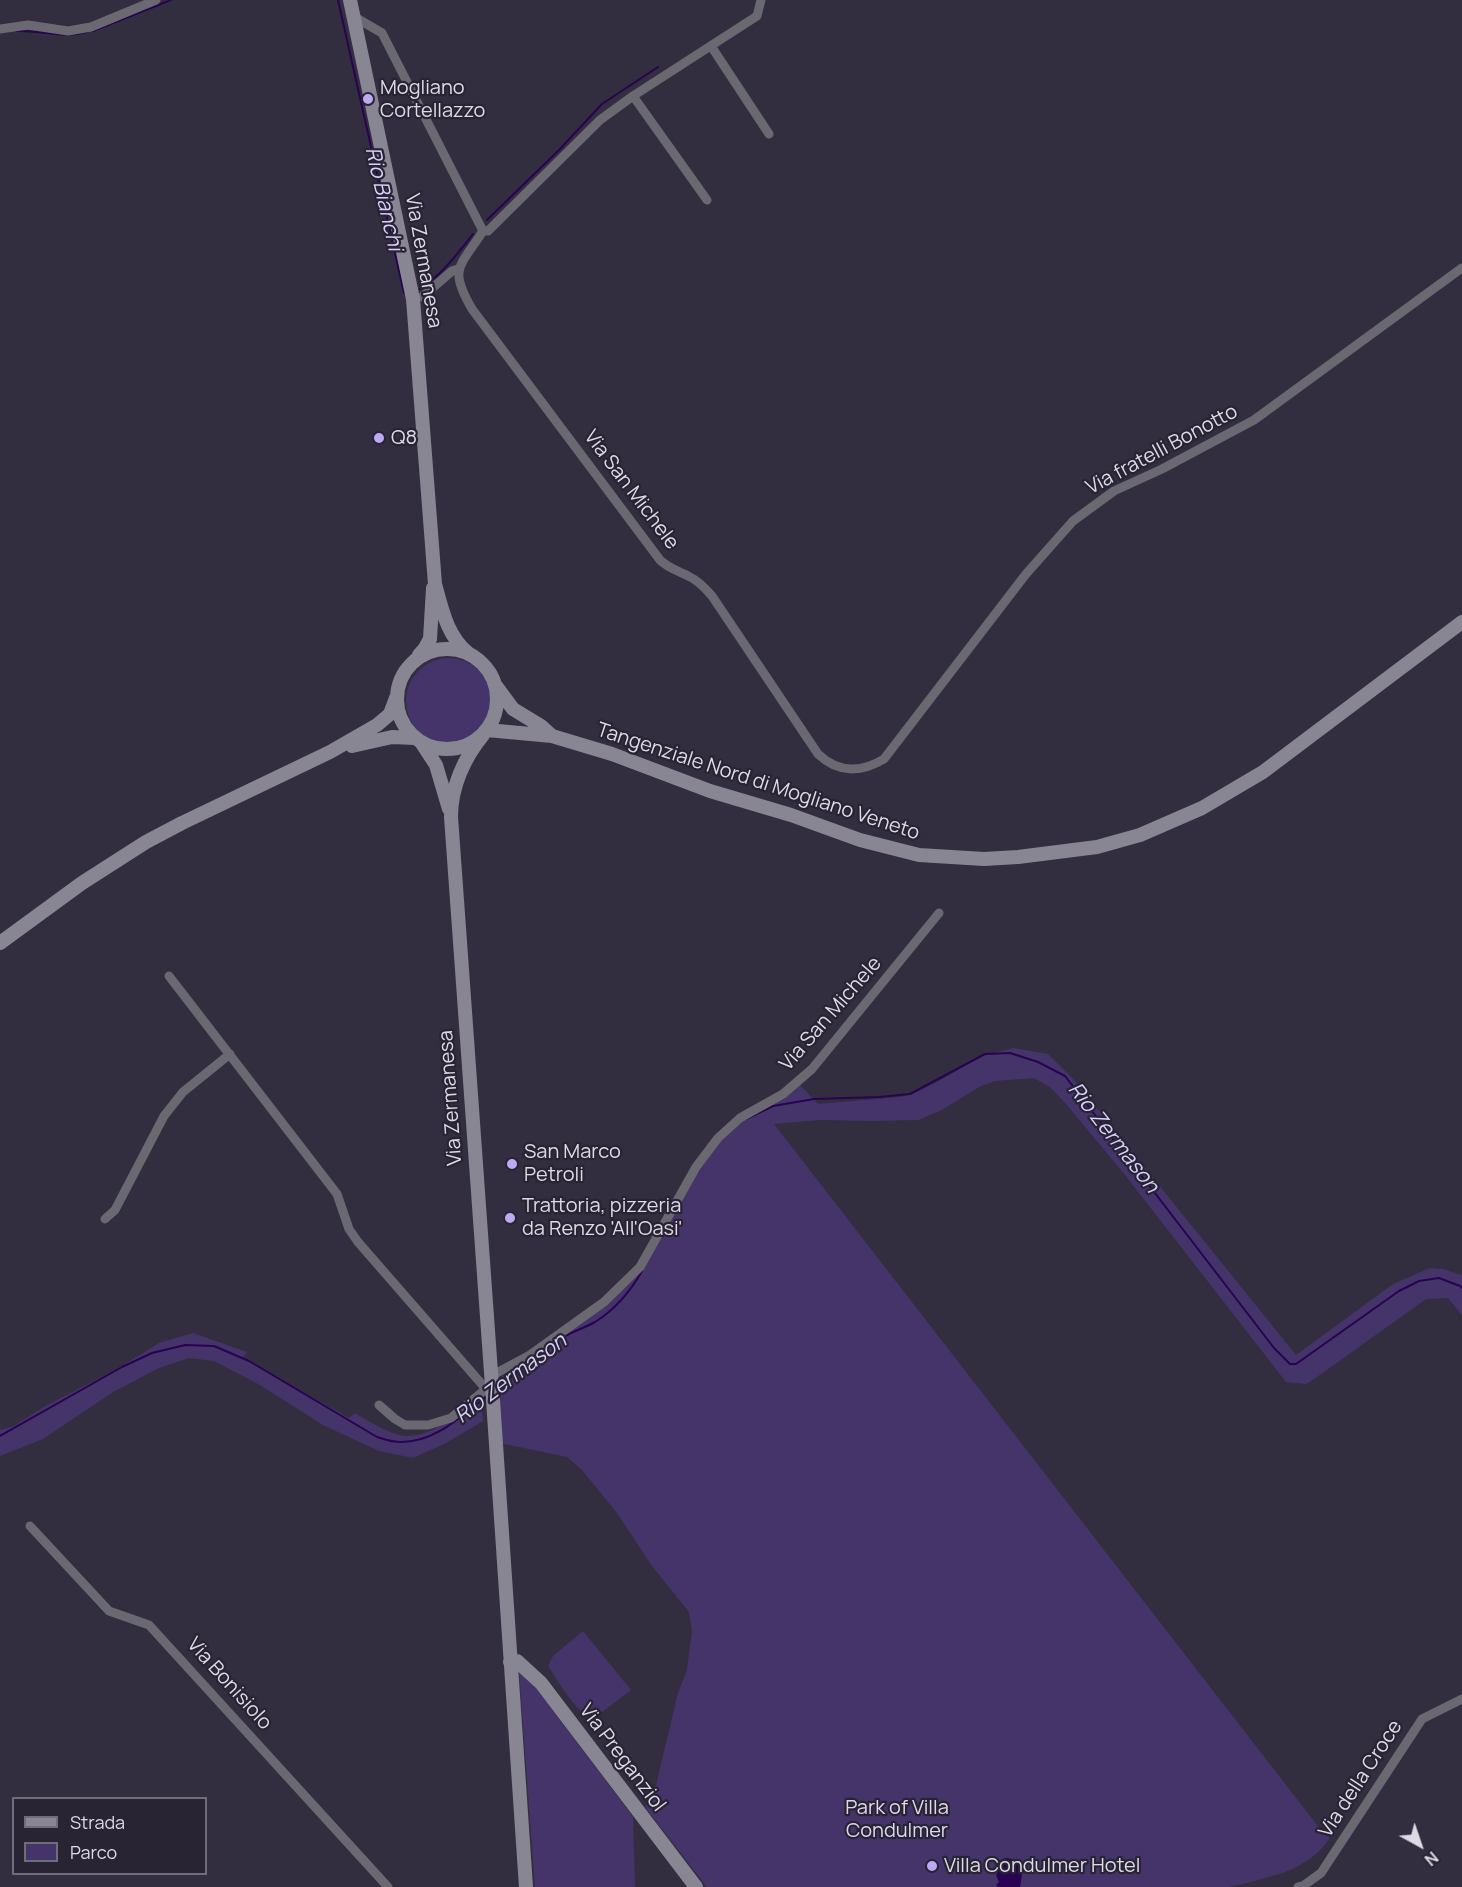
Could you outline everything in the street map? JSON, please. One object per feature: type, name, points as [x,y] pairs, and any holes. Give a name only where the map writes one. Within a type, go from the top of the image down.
[{"type":"main road","name":"Via Zermanesa","points":[[350,0],[413,299],[435,584],[446,621],[456,640],[468,653],[481,661],[490,672],[498,697],[493,720],[469,751],[461,769],[451,817]]},
{"type":"main road","name":"Via Zermanesa","points":[[433,568],[430,639],[405,671],[396,698],[398,713],[405,727],[418,740],[436,765],[451,817],[490,1389]]},
{"type":"main road","name":"Tangenziale Nord di Mogliano Veneto","points":[[485,732],[552,736],[612,754],[710,791],[791,815],[860,840],[919,855],[984,859],[1056,852],[1097,847],[1140,835],[1202,808],[1263,772],[1462,622]]},
{"type":"main road","points":[[414,660],[440,649],[454,649],[468,653]]},
{"type":"main road","name":"Tangenziale Nord di Mogliano Veneto","points":[[496,686],[513,709],[541,726],[552,736]]},
{"type":"main road","points":[[0,943],[82,883],[146,842],[213,807],[330,752],[381,722],[392,710],[396,698]]},
{"type":"main road","points":[[330,752],[392,737],[418,740],[436,748],[453,749],[469,744],[485,732]]},
{"type":"main road","points":[[490,1389],[526,1887]]},
{"type":"main road","name":"Via Preganziol","points":[[510,1662],[517,1661],[541,1683],[696,1887]]},
{"type":"street","points":[[0,29],[28,25],[68,31],[91,27],[156,0]]},
{"type":"street","points":[[422,297],[452,271],[458,269],[483,231],[488,231],[600,120],[757,16],[761,0]]},
{"type":"street","points":[[353,16],[382,33],[483,231]]},
{"type":"street","points":[[711,46],[769,134]]},
{"type":"street","points":[[633,96],[707,200]]},
{"type":"street","name":"Via fratelli Bonotto","points":[[841,768],[852,770],[864,768],[884,759],[1026,574],[1073,521],[1114,491],[1162,469],[1254,420],[1462,268]]},
{"type":"street","name":"Via San Michele","points":[[458,269],[460,289],[472,309],[660,560],[674,570],[692,577],[712,596],[818,754],[826,761],[841,768]]},
{"type":"street","name":"Via San Michele","points":[[490,1389],[530,1354],[604,1302],[628,1280],[640,1267],[696,1167],[717,1138],[740,1118],[783,1094],[812,1069],[939,913]]},
{"type":"street","points":[[169,976],[337,1194],[350,1229],[358,1242],[490,1389],[451,1418],[428,1425],[405,1425],[379,1405]]},
{"type":"street","points":[[105,1219],[116,1210],[164,1116],[183,1092],[230,1054]]},
{"type":"street","name":"Via Bonisiolo","points":[[30,1526],[109,1611],[148,1625],[388,1887]]},
{"type":"street","name":"Via della Croce","points":[[1298,1887],[1321,1873],[1422,1719],[1462,1699]]},
{"type":"green space","points":[[449,658],[473,665],[485,677],[492,701],[485,725],[473,737],[449,744],[425,737],[413,725],[406,701],[413,677],[425,665]]},
{"type":"green space","name":"Park of Villa Condulmer","points":[[1014,1048],[1048,1054],[1075,1081],[1296,1355],[1393,1284],[1430,1268],[1443,1269],[1462,1275],[1462,1315],[1448,1298],[1426,1299],[1306,1384],[1286,1382],[1125,1175],[1067,1105],[1050,1087],[1034,1078],[995,1081],[979,1087],[942,1110],[918,1120],[819,1120],[774,1124],[1324,1834],[1330,1838],[1310,1859],[1298,1866],[1285,1872],[1230,1887],[707,1887],[645,1807],[655,1789],[678,1693],[687,1670],[692,1631],[689,1612],[652,1566],[617,1513],[582,1470],[567,1457],[500,1443],[495,1381],[605,1304],[634,1279],[642,1270],[682,1196],[704,1161],[738,1124],[755,1112],[800,1085],[818,1104],[901,1097],[913,1094],[939,1081],[981,1056]]},
{"type":"green space","points":[[193,1333],[247,1352],[242,1358],[349,1418],[355,1413],[394,1433],[406,1436],[425,1433],[481,1400],[483,1421],[446,1443],[413,1458],[379,1451],[323,1425],[260,1385],[214,1361],[189,1358],[159,1368],[113,1392],[43,1439],[0,1456],[0,1430],[14,1426],[47,1405],[112,1372],[159,1343]]},
{"type":"green space","points":[[583,1631],[631,1690],[594,1718],[581,1711],[548,1666],[553,1656]]},
{"type":"green space","points":[[519,1671],[529,1679],[633,1817],[635,1887],[535,1887]]},
{"type":"shaded area","points":[[1007,1858],[1020,1865],[1022,1872],[1020,1887],[998,1887],[996,1885],[999,1882],[996,1875],[1000,1869],[999,1863],[1002,1859]]},
{"type":"waterway","name":"Rio Bianchi","points":[[93,31],[171,0]]},
{"type":"waterway","name":"Rio Bianchi","points":[[338,0],[404,293]]},
{"type":"waterway","name":"Rio Bianchi","points":[[16,31],[69,35],[87,32]]},
{"type":"waterway","name":"Rio Bianchi","points":[[487,220],[559,150],[602,104],[658,67]]},
{"type":"waterway","name":"Rio Bianchi","points":[[420,289],[442,271],[473,234]]},
{"type":"waterway","name":"Rio Zermason","points":[[746,1119],[773,1106],[814,1099],[910,1094],[985,1054],[1010,1053],[1038,1062],[1065,1076],[1274,1348],[1290,1364],[1296,1364],[1399,1291],[1419,1281],[1439,1278],[1462,1288]]},
{"type":"waterway","name":"Rio Zermason","points":[[561,1338],[595,1322],[610,1312],[642,1271]]},
{"type":"waterway","name":"Rio Zermason","points":[[0,1436],[122,1367],[152,1353],[185,1345],[214,1346],[249,1361],[377,1437],[394,1442],[412,1441],[435,1433],[486,1397]]},
{"type":"waterway","name":"Rio Zermason","points":[[498,1388],[537,1355]]},
{"type":"place","name":"Mogliano Cortellazzo","points":[[368,99]]},
{"type":"place","name":"Q8","points":[[379,438]]},
{"type":"place","name":"San Marco Petroli","points":[[512,1164]]},
{"type":"place","name":"Trattoria, pizzeria da Renzo 'All'Oasi'","points":[[510,1218]]},
{"type":"place","name":"Villa Condulmer Hotel","points":[[932,1866]]}]
